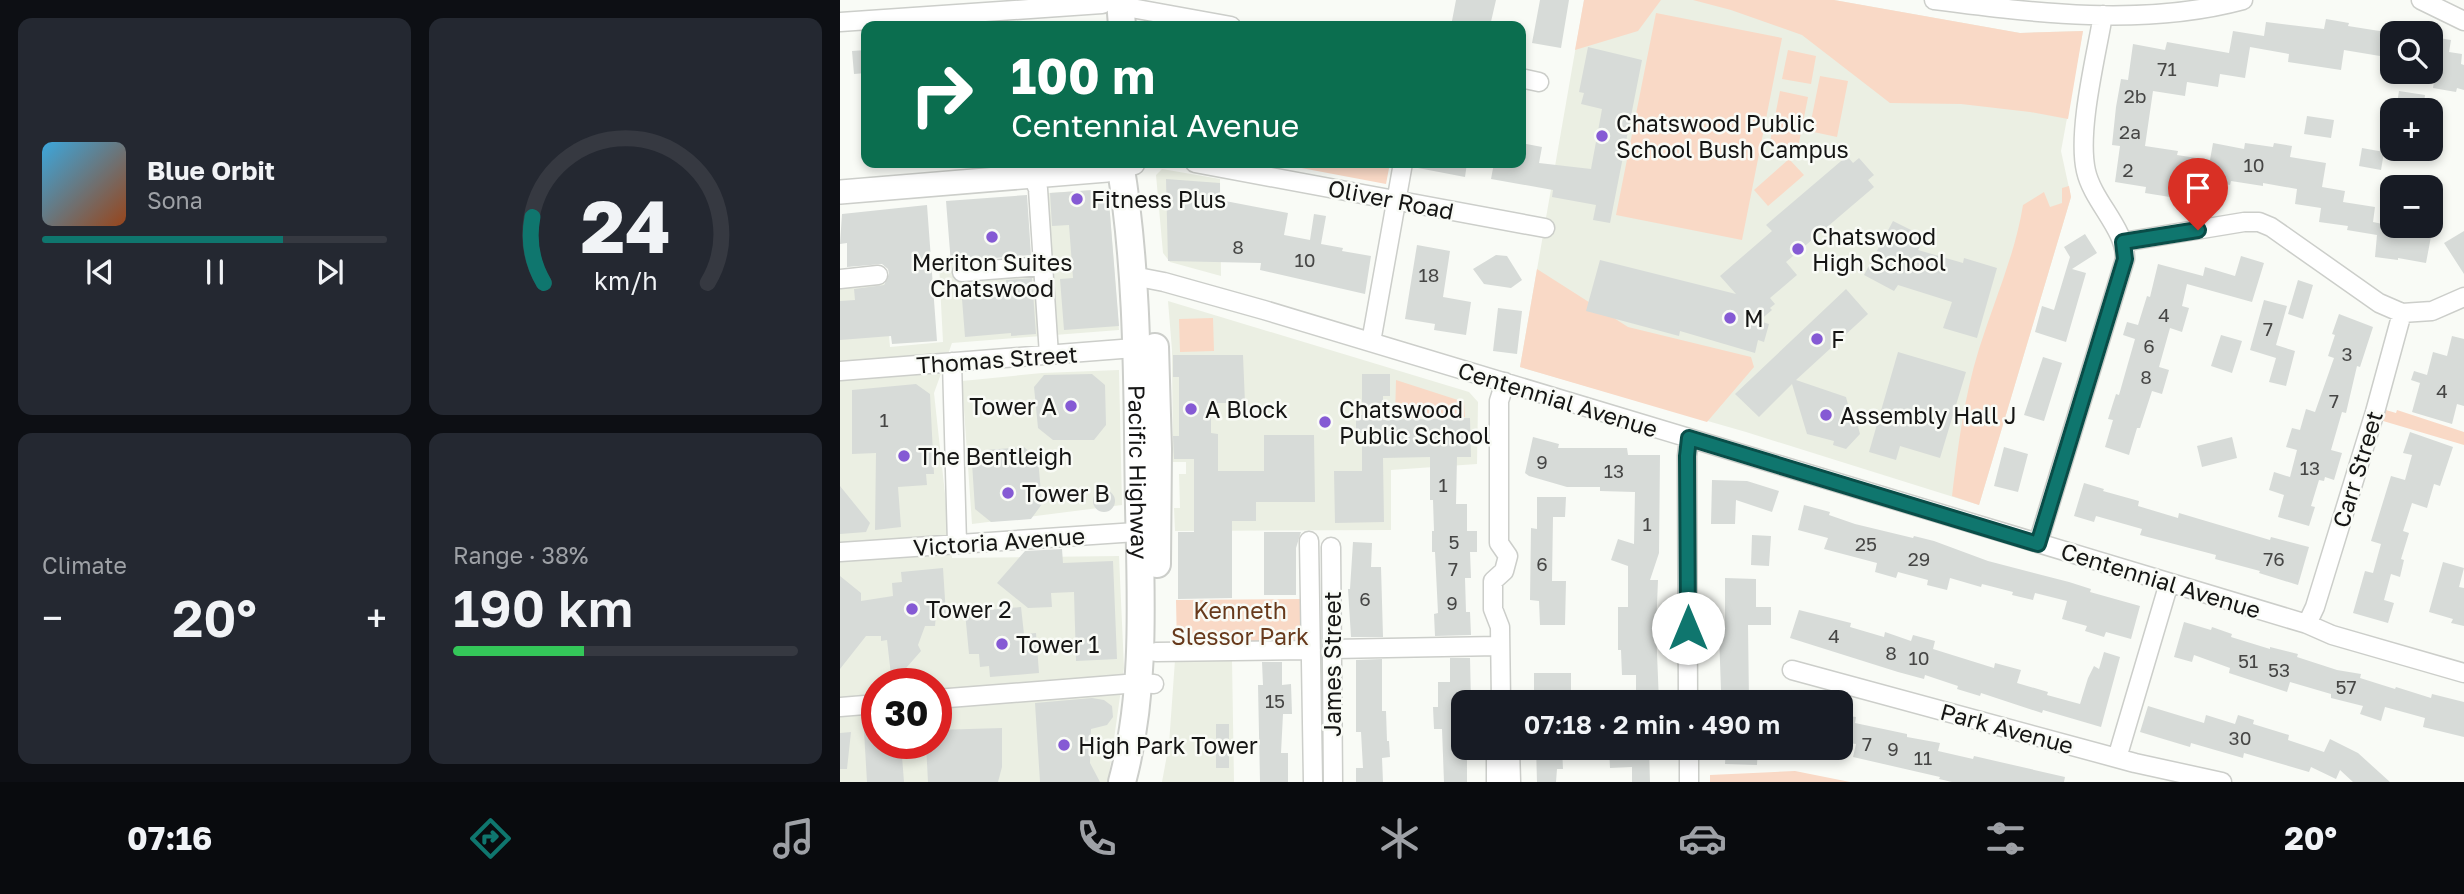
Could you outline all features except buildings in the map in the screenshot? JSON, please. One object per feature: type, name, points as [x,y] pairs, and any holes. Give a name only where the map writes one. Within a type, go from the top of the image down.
[{"type":"highway","name":"Pacific Highway","points":[[1128,168],[1146,347],[1149,531],[1146,684],[1140,782]]},
{"type":"highway","name":"Pacific Highway","points":[[1122,782],[1156,652],[1149,531]]},
{"type":"main road","points":[[840,192],[1030,170],[1114,168]]},
{"type":"street","points":[[1934,0],[2012,10],[2103,15],[2191,11],[2243,0]]},
{"type":"street","points":[[2421,0],[2464,21]]},
{"type":"street","points":[[882,21],[1009,18],[1112,10],[1194,21]]},
{"type":"street","points":[[2038,544],[2125,259],[2123,242],[2090,185],[2082,149],[2103,15]]},
{"type":"street","points":[[840,22],[861,22]]},
{"type":"street","points":[[1526,79],[1539,82]]},
{"type":"street","name":"Oliver Road","points":[[1221,168],[1545,228]]},
{"type":"street","points":[[1371,342],[1402,168]]},
{"type":"street","points":[[1030,170],[1038,188],[1049,355]]},
{"type":"street","points":[[2123,242],[2244,222],[2259,222],[2271,227],[2379,303],[2402,313],[2432,311],[2464,297]]},
{"type":"street","points":[[962,272],[1042,266]]},
{"type":"street","points":[[840,279],[878,275]]},
{"type":"street","name":"Centennial Avenue","points":[[1141,277],[1505,382],[2464,673]]},
{"type":"street","name":"Carr Street","points":[[2307,624],[2315,607],[2375,412],[2402,313]]},
{"type":"street","name":"Thomas Street","points":[[840,371],[1146,347]]},
{"type":"street","points":[[952,362],[957,543]]},
{"type":"street","points":[[1501,690],[1500,628],[1493,609],[1493,581],[1504,571],[1508,556],[1499,542],[1499,401],[1505,382]]},
{"type":"street","points":[[1688,690],[1689,438]]},
{"type":"street","name":"Victoria Avenue","points":[[840,552],[1149,531]]},
{"type":"street","name":"James Street","points":[[1309,541],[1313,782]]},
{"type":"street","name":"James Street","points":[[1331,547],[1333,782]]},
{"type":"street","points":[[2117,758],[2169,583]]},
{"type":"street","points":[[1332,649],[1499,646]]},
{"type":"street","points":[[1156,652],[1311,650]]},
{"type":"street","name":"Park Avenue","points":[[1792,670],[2117,758],[2222,782]]},
{"type":"street","points":[[952,698],[1146,684]]},
{"type":"street","points":[[840,706],[861,705]]},
{"type":"street","points":[[1496,760],[1496,782]]},
{"type":"street","points":[[1510,760],[1511,782]]},
{"type":"street","points":[[1689,760],[1689,782]]},
{"type":"shaded area","name":"Chatswood High School","points":[[1584,0],[1834,0],[2020,33],[2083,31],[2061,151],[2071,197],[1979,505],[1746,432],[1520,367]]},
{"type":"shaded area","points":[[1162,169],[1220,179],[1221,276],[1170,262],[1163,253],[1156,175]]},
{"type":"shaded area","points":[[1108,189],[1119,330],[952,343],[934,393],[952,558],[1119,556],[1124,668],[1108,782],[840,782],[840,284],[884,279],[890,347],[943,342],[939,265],[1038,258],[1033,194]]},
{"type":"shaded area","name":"Chatswood Public School","points":[[1168,301],[1469,392],[1478,402],[1477,464],[1391,470],[1391,530],[1175,531],[1174,508],[1180,508],[1179,474],[1186,474],[1186,462],[1173,462],[1172,350]]},
{"type":"shaded area","points":[[1119,370],[1122,505],[972,524],[962,381],[1042,373]]},
{"type":"shaded area","points":[[1175,660],[1232,660],[1234,782],[1162,782],[1169,744]]},
{"type":"green space","points":[[1584,0],[1661,0],[1638,31],[1575,50]]},
{"type":"green space","points":[[1693,0],[1834,0],[2020,33],[2083,31],[2068,119],[1961,104],[1890,103],[1802,35]]},
{"type":"green space","points":[[1656,13],[1782,38],[1742,240],[1616,215]]},
{"type":"green space","points":[[1788,50],[1816,56],[1811,84],[1782,79]]},
{"type":"green space","points":[[1820,76],[1848,81],[1837,137],[1809,131]]},
{"type":"green space","points":[[1780,91],[1808,97],[1797,153],[1769,147]]},
{"type":"green space","points":[[1789,159],[1804,175],[1768,206],[1754,190]]},
{"type":"green space","points":[[1301,168],[1389,168],[1386,184]]},
{"type":"green space","points":[[2069,186],[2071,197],[1979,505],[1952,496],[1962,422],[1974,367],[2010,260],[2023,205],[2044,192],[2050,207],[2062,203],[2062,188]]},
{"type":"green space","points":[[1537,269],[1628,327],[1751,357],[1754,367],[1707,422],[1520,367]]},
{"type":"green space","points":[[1213,318],[1214,351],[1180,352],[1179,319]]},
{"type":"green space","points":[[1396,380],[1464,402],[1465,417],[1395,418]]},
{"type":"green space","points":[[2376,407],[2396,413],[2397,410],[2464,432],[2464,445],[2373,418]]},
{"type":"green space","name":"Kenneth Slessor Park","points":[[1304,599],[1304,647],[1177,648],[1176,600]]},
{"type":"green space","points":[[1795,771],[1850,782],[1710,782],[1710,775]]},
{"type":"place","name":"Chatswood Public School Bush Campus","points":[[1602,136]]},
{"type":"place","name":"Fitness Plus","points":[[1077,199]]},
{"type":"place","name":"Meriton Suites Chatswood","points":[[992,237]]},
{"type":"place","name":"Chatswood High School","points":[[1798,249]]},
{"type":"place","name":"M","points":[[1730,318]]},
{"type":"place","name":"F","points":[[1817,339]]},
{"type":"place","name":"Tower A","points":[[1071,406]]},
{"type":"place","name":"A Block","points":[[1191,409]]},
{"type":"place","name":"Assembly Hall J","points":[[1826,415]]},
{"type":"place","name":"Chatswood Public School","points":[[1325,422]]},
{"type":"place","name":"The Bentleigh","points":[[904,456]]},
{"type":"place","name":"Tower B","points":[[1008,493]]},
{"type":"place","name":"Tower 2","points":[[912,609]]},
{"type":"place","name":"Tower 1","points":[[1002,644]]},
{"type":"place","name":"High Park Tower","points":[[1064,745]]},
{"type":"route","points":[[1688,628],[1689,438],[2038,544],[2125,259],[2123,242],[2198,230]]}]
